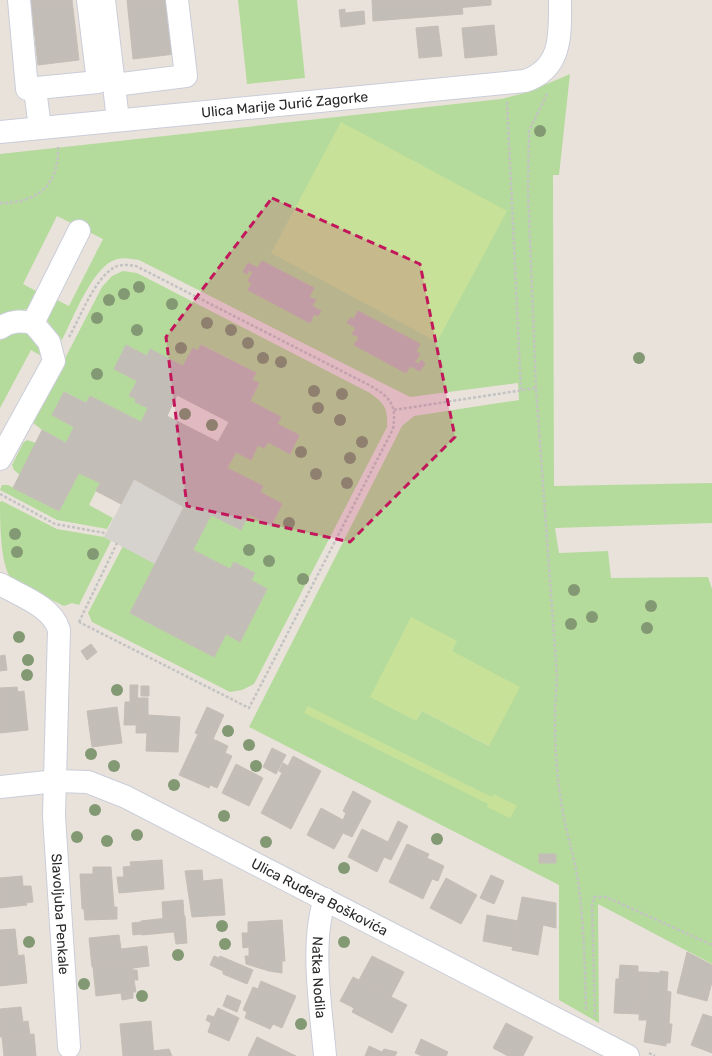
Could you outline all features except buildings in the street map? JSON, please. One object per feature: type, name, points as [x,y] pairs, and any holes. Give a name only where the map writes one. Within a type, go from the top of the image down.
[{"type":"street","points":[[19,0],[27,89],[98,82],[88,0]]},
{"type":"street","points":[[104,0],[118,120]]},
{"type":"street","points":[[114,86],[186,76],[177,0]]},
{"type":"street","name":"Ulica Marije Jurić Zagorke","points":[[0,132],[511,84],[534,78],[542,73],[557,53],[560,37],[560,0]]},
{"type":"street","points":[[35,89],[40,128]]},
{"type":"street","points":[[33,323],[79,232]]},
{"type":"street","points":[[0,328],[6,323],[17,321],[33,323],[49,342],[54,362],[0,459]]},
{"type":"street","name":"Slavoljuba Penkale","points":[[0,584],[47,611],[56,622],[59,630],[54,816],[69,1047]]},
{"type":"street","name":"Ulica Ruđera Boškovića","points":[[0,787],[56,781],[88,782],[126,797],[325,899],[587,1028],[616,1053]]},
{"type":"street","name":"Natka Nodila","points":[[325,899],[320,914],[317,952],[325,1056]]},
{"type":"path","points":[[549,89],[528,131],[528,191],[536,388],[557,677],[554,712],[555,748],[563,813],[578,880],[584,949],[587,1028]]},
{"type":"path","points":[[507,95],[521,390]]},
{"type":"path","points":[[0,203],[31,197],[51,182],[56,173],[58,160],[57,142]]},
{"type":"path","points":[[54,362],[61,353],[99,281],[107,272],[121,265],[136,266],[370,385],[389,398],[394,410],[393,429],[249,708],[79,622],[117,543]]},
{"type":"path","points":[[394,410],[536,388]]},
{"type":"path","points":[[0,494],[56,524],[105,533]]},
{"type":"path","points":[[587,1028],[592,905],[594,897],[606,897],[712,945]]},
{"type":"highlighted area","points":[[272,198],[420,264],[455,437],[350,542],[187,506],[166,337]]},
{"type":"green space","points":[[238,0],[297,0],[305,78],[247,84]]},
{"type":"green space","points":[[570,74],[559,175],[553,175],[554,486],[712,483],[712,523],[555,528],[559,553],[608,551],[611,578],[708,577],[712,589],[712,964],[598,904],[599,1023],[559,1000],[559,885],[249,727],[402,426],[414,416],[519,400],[518,383],[410,397],[139,260],[128,258],[117,259],[108,263],[100,271],[85,294],[62,340],[45,318],[55,299],[69,306],[103,239],[57,216],[23,284],[36,291],[27,309],[0,315],[0,154],[501,99],[528,92]],"holes":[[[457,640],[452,651],[489,746],[422,711],[416,721]]]},
{"type":"green space","points":[[341,122],[507,211],[437,342],[271,253]]},
{"type":"green space","points":[[123,271],[137,273],[370,393],[379,400],[386,411],[387,427],[254,684],[242,690],[230,692],[92,622],[88,613],[123,546],[155,564],[130,613],[214,657],[226,634],[240,641],[267,589],[251,580],[254,572],[234,562],[230,569],[193,550],[211,515],[240,530],[249,514],[271,526],[282,504],[260,492],[263,486],[227,468],[236,452],[251,460],[258,445],[264,448],[268,442],[290,454],[299,435],[277,424],[250,401],[259,384],[252,380],[256,373],[202,345],[198,351],[193,348],[183,366],[150,350],[147,356],[126,345],[114,369],[137,381],[129,396],[136,399],[135,402],[148,408],[141,422],[90,396],[86,403],[65,392],[52,415],[74,427],[66,443],[42,430],[32,422],[102,287],[112,276]]},
{"type":"green space","points":[[25,332],[34,339],[43,357],[31,350],[0,408],[0,341],[8,333]]},
{"type":"green space","points":[[27,440],[36,443],[20,475],[14,470],[12,465],[23,443]]},
{"type":"green space","points":[[79,473],[100,483],[89,505],[113,518],[107,529],[57,520],[0,490],[2,485],[8,485],[59,511]]},
{"type":"green space","points":[[2,501],[57,529],[104,537],[111,541],[79,605],[72,603],[64,606],[30,590],[12,579],[5,565],[3,554],[0,520],[0,502]]},
{"type":"green space","points":[[411,617],[457,641],[452,651],[520,687],[489,746],[422,711],[416,721],[370,697]]},
{"type":"green space","points":[[308,706],[492,797],[494,794],[517,806],[510,818],[487,807],[488,804],[304,713]]},
{"type":"shaded area","points":[[134,479],[184,507],[155,564],[104,537]]}]
